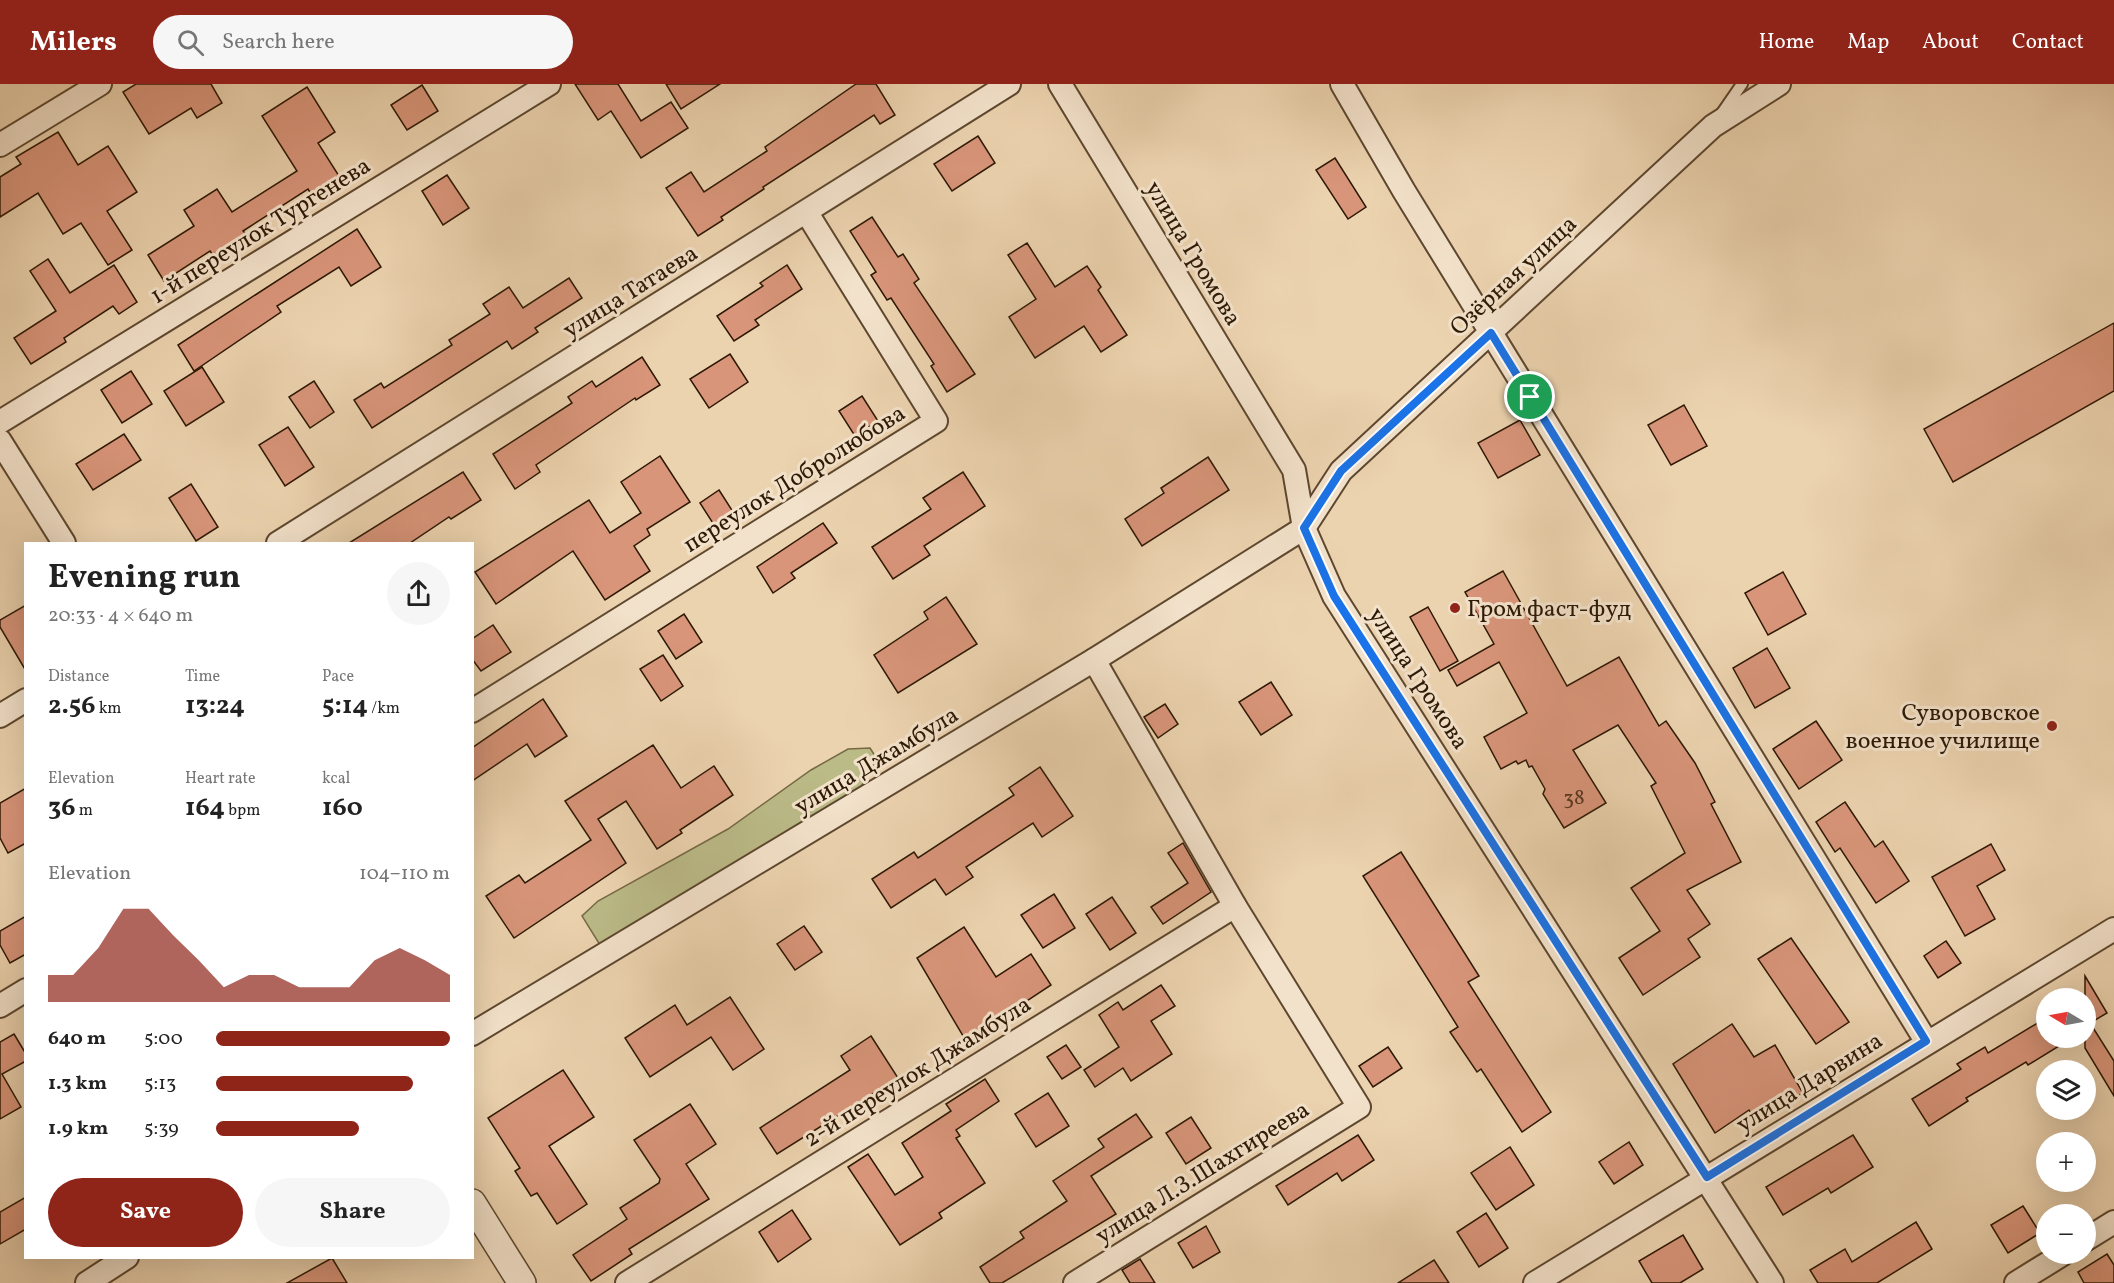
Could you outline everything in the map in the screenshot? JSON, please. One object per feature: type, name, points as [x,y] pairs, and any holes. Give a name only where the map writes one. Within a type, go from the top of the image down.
[{"type":"street","points":[[0,145],[100,84]]},
{"type":"street","name":"1-й переулок Тургенева","points":[[0,422],[549,84]]},
{"type":"street","name":"улица Татаева","points":[[280,542],[807,213],[1009,84]]},
{"type":"street","name":"улица Громова","points":[[1060,84],[1294,470],[1304,528],[1334,596],[1707,1177],[1772,1283]]},
{"type":"street","points":[[1342,84],[1491,333],[1926,1041]]},
{"type":"street","name":"Озёрная улица","points":[[1304,528],[1341,471],[1713,126],[1779,84]]},
{"type":"street","name":"переулок Добролюбова","points":[[474,710],[936,421],[807,213]]},
{"type":"street","points":[[0,441],[63,542]]},
{"type":"street","name":"улица Джамбула","points":[[474,1033],[1094,660],[1304,528]]},
{"type":"street","points":[[1094,660],[1235,906]]},
{"type":"street","points":[[0,716],[24,701]]},
{"type":"street","name":"улица Л.З.Шахгиреева","points":[[1075,1283],[1359,1107],[1235,906]]},
{"type":"street","name":"2-й переулок Джамбула","points":[[627,1283],[1235,906]]},
{"type":"street","name":"улица Дарвина","points":[[1534,1283],[1926,1041],[2114,929]]},
{"type":"street","points":[[0,1006],[24,991]]},
{"type":"street","points":[[474,1206],[522,1283]]},
{"type":"street","points":[[2096,1233],[2114,1222]]},
{"type":"street","points":[[87,1283],[124,1259]]},
{"type":"street","points":[[2016,1283],[2047,1264]]},
{"type":"lane","points":[[1713,126],[1742,84]]},
{"type":"green space","points":[[870,748],[877,759],[864,779],[861,789],[600,945],[582,916],[598,901],[728,829],[811,770],[848,749]]},
{"type":"building","points":[[136,84],[211,84],[222,103],[197,118],[191,108],[149,134],[123,92]]},
{"type":"building","points":[[575,84],[618,84],[641,121],[671,102],[688,128],[641,158],[611,111],[598,120]]},
{"type":"building","points":[[666,84],[720,84],[681,109]]},
{"type":"building","points":[[856,84],[876,84],[895,115],[880,124],[874,115],[763,187],[764,189],[721,217],[723,220],[698,236],[666,188],[691,172],[704,192],[767,151],[765,147]]},
{"type":"building","points":[[422,85],[438,111],[407,130],[391,105]]},
{"type":"building","points":[[307,87],[335,132],[318,143],[339,176],[311,194],[308,189],[243,231],[247,235],[214,257],[210,251],[164,281],[148,255],[194,226],[184,210],[217,189],[232,212],[297,171],[262,116]]},
{"type":"building","points":[[58,132],[78,165],[108,146],[137,192],[107,211],[132,250],[108,265],[81,223],[63,234],[38,193],[0,217],[0,177],[21,164],[16,157]]},
{"type":"building","points":[[978,136],[995,163],[952,191],[934,164]]},
{"type":"building","points":[[1335,158],[1366,207],[1348,219],[1316,170]]},
{"type":"building","points":[[447,175],[469,208],[443,225],[422,191]]},
{"type":"building","points":[[872,217],[898,257],[903,254],[919,279],[914,283],[975,374],[947,392],[931,366],[934,364],[891,298],[887,300],[871,275],[876,272],[850,231]]},
{"type":"building","points":[[357,229],[381,267],[351,286],[339,267],[277,306],[281,312],[194,371],[178,345]]},
{"type":"building","points":[[1027,243],[1055,287],[1087,266],[1101,287],[1098,290],[1127,335],[1101,352],[1084,326],[1035,358],[1009,317],[1036,299],[1008,255]]},
{"type":"building","points":[[48,259],[70,293],[114,265],[137,302],[119,314],[113,306],[64,338],[66,342],[31,364],[14,338],[56,311],[30,271]]},
{"type":"building","points":[[787,265],[802,289],[755,320],[759,325],[734,341],[717,316],[763,286],[760,283]]},
{"type":"building","points":[[569,278],[582,298],[535,328],[538,332],[512,349],[507,341],[372,428],[354,400],[381,383],[384,388],[452,345],[449,340],[490,314],[483,304],[509,287],[523,308]]},
{"type":"building","points":[[2114,323],[2114,391],[1953,482],[1924,429]]},
{"type":"building","points":[[730,354],[748,382],[709,408],[690,379]]},
{"type":"building","points":[[642,357],[660,385],[636,400],[635,398],[536,465],[540,472],[515,489],[493,454],[572,403],[568,397],[592,381],[596,387]]},
{"type":"building","points":[[202,367],[224,402],[186,426],[164,391]]},
{"type":"building","points":[[131,371],[152,404],[122,423],[101,390]]},
{"type":"building","points":[[314,381],[334,412],[310,428],[289,397]]},
{"type":"building","points":[[862,396],[878,421],[855,436],[839,411]]},
{"type":"building","points":[[1684,405],[1707,446],[1671,465],[1648,425]]},
{"type":"building","points":[[1520,420],[1540,455],[1498,478],[1478,443]]},
{"type":"building","points":[[288,427],[314,467],[285,486],[259,445]]},
{"type":"building","points":[[124,434],[141,460],[93,490],[76,464]]},
{"type":"building","points":[[660,456],[690,502],[647,529],[650,535],[634,546],[650,571],[605,600],[573,551],[496,604],[475,572],[589,500],[610,533],[641,513],[621,482]]},
{"type":"building","points":[[1208,457],[1229,490],[1142,546],[1125,519],[1164,493],[1161,488]]},
{"type":"building","points":[[463,472],[481,500],[451,519],[449,517],[412,542],[351,542]]},
{"type":"building","points":[[963,472],[985,506],[924,546],[930,555],[893,579],[872,547],[931,509],[923,498]]},
{"type":"building","points":[[191,484],[218,527],[196,541],[169,498]]},
{"type":"building","points":[[719,490],[735,515],[716,528],[700,503]]},
{"type":"building","points":[[823,523],[837,543],[791,573],[795,578],[773,593],[757,567]]},
{"type":"building","points":[[1503,571],[1567,686],[1619,657],[1659,726],[1666,721],[1695,763],[1715,802],[1711,804],[1741,862],[1687,890],[1710,924],[1688,939],[1700,957],[1643,995],[1619,958],[1660,931],[1631,888],[1685,853],[1651,786],[1656,783],[1618,725],[1573,750],[1606,803],[1564,828],[1543,794],[1545,789],[1526,760],[1518,764],[1516,761],[1501,769],[1484,737],[1527,713],[1499,662],[1457,686],[1448,670],[1494,644],[1465,592]]},
{"type":"building","points":[[1783,572],[1806,614],[1768,635],[1745,593]]},
{"type":"building","points":[[946,597],[977,644],[898,693],[874,655],[928,619],[924,612]]},
{"type":"building","points":[[24,606],[24,668],[0,627],[0,620]]},
{"type":"building","points":[[1428,607],[1458,661],[1440,671],[1410,617]]},
{"type":"building","points":[[684,614],[702,642],[676,659],[658,631]]},
{"type":"building","points":[[493,625],[511,652],[481,671],[474,662],[474,638]]},
{"type":"building","points":[[1767,648],[1790,688],[1755,708],[1733,668]]},
{"type":"building","points":[[663,655],[683,686],[661,701],[640,669]]},
{"type":"building","points":[[1271,682],[1292,715],[1261,735],[1239,702]]},
{"type":"building","points":[[543,699],[567,736],[535,757],[527,744],[474,780],[474,747]]},
{"type":"building","points":[[1165,704],[1178,724],[1158,738],[1144,717]]},
{"type":"building","points":[[1816,721],[1842,760],[1799,789],[1773,749]]},
{"type":"building","points":[[653,745],[681,788],[714,766],[733,795],[680,830],[682,833],[657,849],[626,801],[598,819],[626,863],[514,938],[486,896],[519,875],[525,883],[591,840],[565,801]]},
{"type":"building","points":[[1040,767],[1073,816],[1042,837],[1033,823],[966,867],[973,877],[946,895],[935,879],[891,908],[872,879],[914,852],[918,858],[1014,795],[1009,788]]},
{"type":"building","points":[[24,789],[24,844],[8,853],[0,838],[0,803]]},
{"type":"building","points":[[1845,802],[1875,847],[1883,841],[1909,881],[1876,903],[1840,848],[1835,852],[1816,822]]},
{"type":"building","points":[[1183,843],[1211,892],[1163,924],[1151,907],[1188,883],[1168,853]]},
{"type":"building","points":[[1991,844],[2005,870],[1977,886],[1995,919],[1965,936],[1932,877]]},
{"type":"building","points":[[1401,852],[1479,976],[1468,982],[1551,1112],[1522,1132],[1481,1069],[1477,1072],[1450,1032],[1458,1027],[1363,876]]},
{"type":"building","points":[[1054,894],[1075,928],[1043,948],[1021,915]]},
{"type":"building","points":[[1112,897],[1136,933],[1110,950],[1086,914]]},
{"type":"building","points":[[24,917],[24,955],[10,963],[0,945],[0,931]]},
{"type":"building","points":[[804,926],[822,952],[795,970],[777,944]]},
{"type":"building","points":[[964,927],[996,977],[1031,954],[1051,985],[966,1041],[917,958]]},
{"type":"building","points":[[1791,938],[1849,1022],[1816,1044],[1758,959]]},
{"type":"building","points":[[1946,941],[1961,963],[1938,978],[1924,956]]},
{"type":"building","points":[[2085,976],[2092,988],[2085,988]]},
{"type":"building","points":[[1161,985],[1175,1006],[1151,1021],[1172,1054],[1131,1081],[1123,1068],[1095,1087],[1084,1070],[1119,1047],[1099,1015],[1118,1002],[1123,1010]]},
{"type":"building","points":[[2096,994],[2107,1013],[2096,1019]]},
{"type":"building","points":[[730,997],[764,1049],[733,1070],[711,1037],[650,1077],[625,1038],[675,1005],[687,1025]]},
{"type":"building","points":[[1732,1024],[1754,1057],[1775,1045],[1803,1093],[1755,1121],[1749,1110],[1715,1133],[1673,1064]]},
{"type":"building","points":[[2036,1024],[2036,1048],[2056,1048],[2028,1065],[2026,1062],[1966,1098],[1968,1101],[1929,1126],[1912,1099],[1961,1069],[1957,1064],[1985,1047],[1988,1053]]},
{"type":"building","points":[[2096,1032],[2114,1061],[2114,1096],[2096,1066],[2096,1060],[2092,1060],[2085,1048],[2096,1048]]},
{"type":"building","points":[[14,1034],[24,1051],[24,1062],[2,1074],[21,1107],[0,1119],[0,1042]]},
{"type":"building","points":[[871,1036],[898,1078],[777,1154],[760,1128],[850,1070],[841,1056]]},
{"type":"building","points":[[1066,1045],[1081,1067],[1062,1079],[1047,1057]]},
{"type":"building","points":[[1388,1047],[1402,1068],[1373,1087],[1359,1066]]},
{"type":"building","points":[[563,1070],[594,1117],[549,1146],[587,1204],[557,1224],[537,1193],[531,1196],[515,1171],[520,1168],[488,1118]]},
{"type":"building","points":[[985,1079],[999,1101],[956,1130],[960,1136],[956,1138],[985,1183],[939,1213],[942,1218],[900,1245],[848,1167],[868,1154],[895,1195],[923,1177],[902,1143],[951,1111],[946,1104]]},
{"type":"building","points":[[1048,1093],[1069,1126],[1036,1147],[1015,1114]]},
{"type":"building","points":[[690,1104],[716,1144],[686,1164],[709,1199],[629,1249],[632,1254],[591,1281],[573,1255],[627,1219],[620,1208],[659,1183],[660,1179],[634,1140]]},
{"type":"building","points":[[1136,1114],[1152,1137],[1091,1176],[1116,1214],[1002,1283],[990,1283],[980,1267],[1024,1238],[1020,1232],[1067,1201],[1053,1181],[1104,1147],[1098,1139]]},
{"type":"building","points":[[1191,1117],[1211,1148],[1186,1164],[1166,1133]]},
{"type":"building","points":[[1358,1135],[1374,1160],[1342,1181],[1337,1173],[1288,1205],[1276,1186]]},
{"type":"building","points":[[1853,1135],[1873,1167],[1831,1193],[1828,1188],[1783,1215],[1766,1187]]},
{"type":"building","points":[[1629,1142],[1643,1165],[1614,1184],[1599,1162]]},
{"type":"building","points":[[1510,1147],[1534,1185],[1496,1210],[1471,1173]]},
{"type":"building","points":[[24,1198],[24,1230],[0,1244],[0,1212]]},
{"type":"building","points":[[2023,1206],[2036,1227],[2036,1236],[2008,1253],[1991,1225]]},
{"type":"building","points":[[792,1210],[811,1239],[778,1262],[759,1232]]},
{"type":"building","points":[[1486,1213],[1508,1248],[1479,1267],[1457,1232]]},
{"type":"building","points":[[1916,1222],[1932,1249],[1877,1283],[1818,1283],[1810,1270],[1845,1249],[1852,1262]]},
{"type":"building","points":[[1206,1226],[1220,1252],[1193,1268],[1178,1243]]},
{"type":"building","points":[[1683,1235],[1703,1269],[1680,1283],[1652,1283],[1639,1261]]},
{"type":"building","points":[[2107,1254],[2114,1265],[2114,1283],[2084,1283],[2078,1272],[2091,1264],[2096,1264],[2096,1261]]},
{"type":"building","points":[[333,1259],[347,1283],[287,1283]]},
{"type":"building","points":[[1140,1259],[1155,1283],[1130,1283],[1122,1270]]},
{"type":"building","points":[[1434,1260],[1449,1283],[1398,1283]]},
{"type":"place","name":"Гром фаст-фуд","points":[[1455,608]]},
{"type":"place","name":"Суворовское военное училище","points":[[2052,726]]},
{"type":"route","points":[[1491,333],[1530,397],[1811,858],[1926,1041],[1707,1177],[1334,596],[1304,528],[1341,471],[1491,333]]}]
